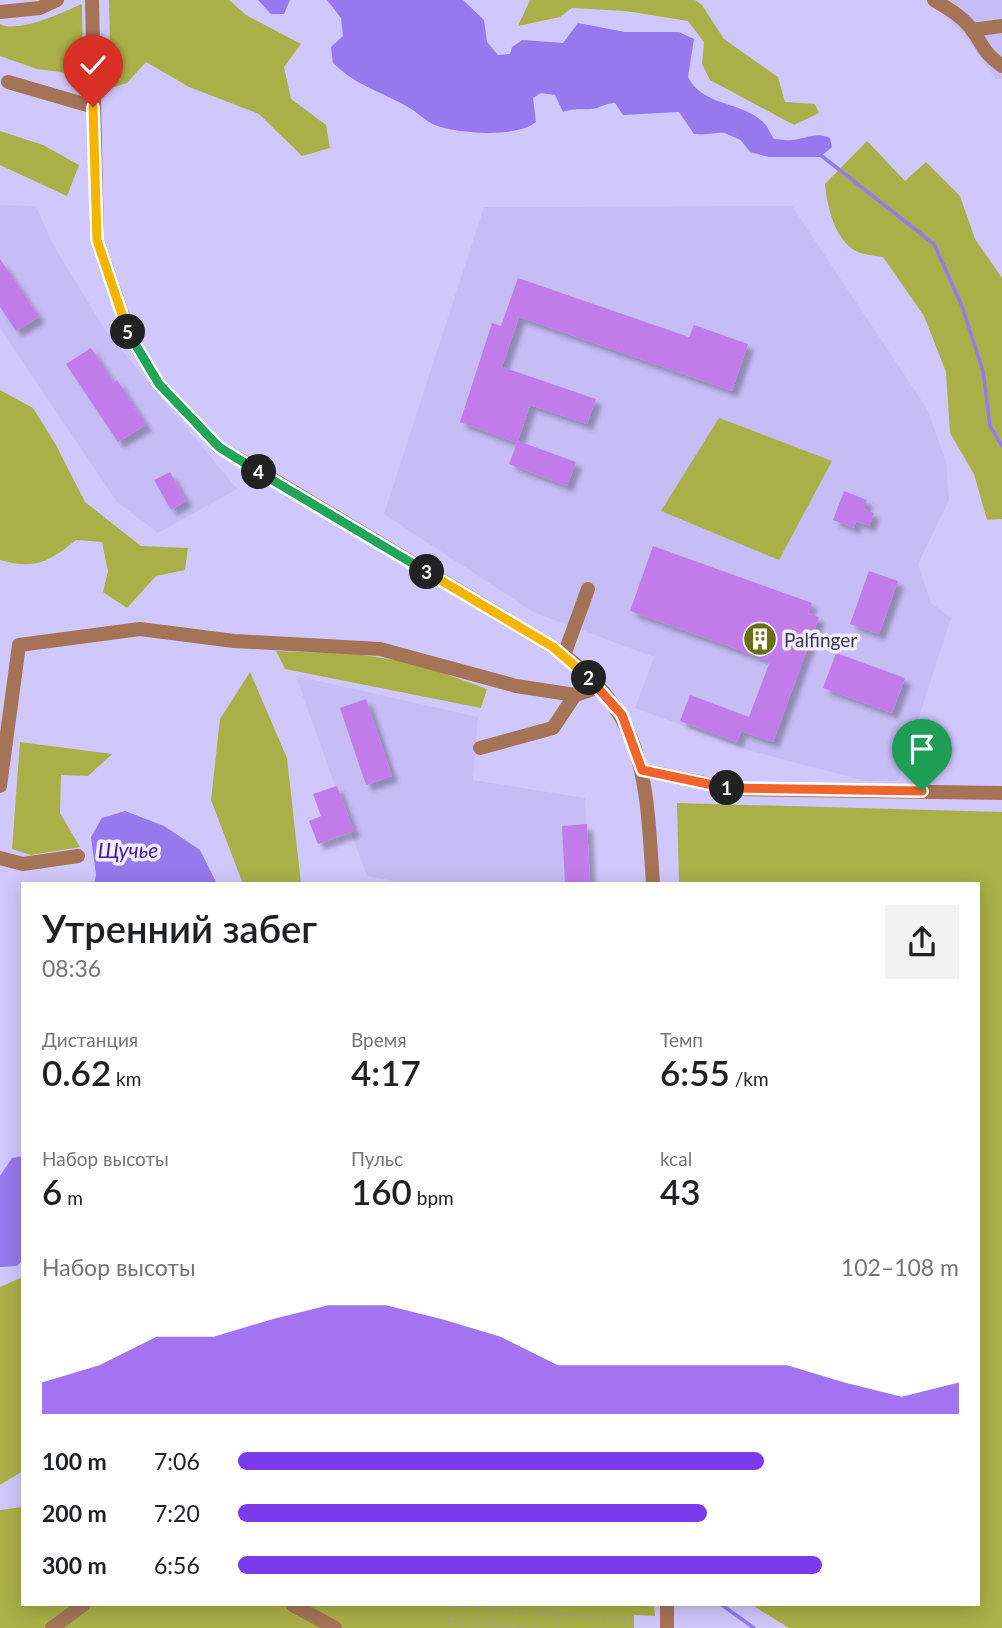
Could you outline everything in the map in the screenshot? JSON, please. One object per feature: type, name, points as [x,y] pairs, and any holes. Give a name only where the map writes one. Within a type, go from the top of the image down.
[{"type":"street","points":[[0,12],[40,8],[57,0]]},
{"type":"street","points":[[92,0],[97,240],[128,334],[159,384],[219,447],[564,655],[598,687],[622,715],[646,783],[653,882]]},
{"type":"street","points":[[934,0],[960,17],[972,30],[985,55],[1002,66]]},
{"type":"street","points":[[972,30],[1002,26]]},
{"type":"street","points":[[8,82],[93,107]]},
{"type":"street","points":[[564,655],[588,589]]},
{"type":"street","points":[[0,786],[19,645],[141,629],[234,641],[380,649],[516,686],[575,695],[598,687]]},
{"type":"street","points":[[480,748],[553,729],[575,695]]},
{"type":"street","points":[[642,770],[734,789],[1002,793]]},
{"type":"street","points":[[0,859],[23,864],[78,856]]},
{"type":"street","points":[[52,1628],[82,1606]]},
{"type":"street","points":[[295,1606],[335,1628]]},
{"type":"street","points":[[667,1606],[667,1628]]},
{"type":"path","points":[[449,1606],[634,1620]]},
{"type":"path","points":[[492,1625],[493,1610]]},
{"type":"path","points":[[559,1615],[559,1628]]},
{"type":"path","points":[[447,1621],[544,1628]]},
{"type":"shaded area","points":[[925,0],[1002,0],[1002,79],[996,79],[966,37],[944,14]]},
{"type":"shaded area","points":[[0,205],[36,206],[52,243],[105,330],[237,489],[158,533],[117,502],[0,328]]},
{"type":"shaded area","points":[[792,206],[927,409],[946,461],[949,500],[918,564],[931,603],[951,618],[898,781],[866,781],[748,750],[635,708],[654,657],[533,612],[384,514],[484,207]]},
{"type":"shaded area","points":[[296,676],[478,717],[473,780],[585,798],[590,882],[399,882],[367,876],[351,832],[318,844],[309,821],[321,816],[313,795],[335,786]]},
{"type":"green space","points":[[109,0],[229,0],[246,15],[301,44],[284,67],[291,99],[326,125],[330,148],[302,156],[259,114],[189,87],[146,62],[127,83],[111,88]]},
{"type":"green space","points":[[530,0],[695,0],[702,5],[724,39],[778,77],[785,102],[815,104],[819,113],[794,125],[710,80],[702,64],[704,42],[688,21],[626,11],[572,8],[560,17],[518,26]]},
{"type":"green space","points":[[82,4],[83,75],[37,69],[0,56],[0,24],[29,24]]},
{"type":"green space","points":[[0,131],[43,145],[79,165],[67,196],[0,165]]},
{"type":"green space","points":[[867,141],[905,181],[926,162],[960,196],[975,239],[1002,278],[1002,519],[987,520],[974,474],[950,433],[946,372],[924,316],[883,257],[861,253],[850,247],[839,234],[832,218],[825,184]]},
{"type":"green space","points":[[0,390],[33,408],[56,445],[85,502],[141,546],[188,548],[185,570],[156,576],[127,608],[103,592],[108,571],[102,542],[76,540],[49,559],[32,564],[0,560]]},
{"type":"green space","points":[[719,418],[832,461],[779,560],[661,511]]},
{"type":"green space","points":[[276,651],[356,654],[416,663],[487,689],[481,708],[285,669]]},
{"type":"green space","points":[[250,672],[287,758],[301,882],[242,882],[211,800],[220,719]]},
{"type":"green space","points":[[20,742],[112,754],[88,776],[61,775],[60,813],[80,847],[31,855],[12,849]]},
{"type":"green space","points":[[677,803],[1002,812],[1002,1628],[789,1628],[754,1606],[980,1606],[980,882],[679,882]]},
{"type":"green space","points":[[21,1278],[21,1472],[0,1485],[0,1287]]},
{"type":"green space","points":[[21,1507],[21,1606],[654,1606],[655,1616],[634,1615],[634,1628],[0,1628],[0,1510]]},
{"type":"water","points":[[258,0],[290,0],[284,14],[271,14]]},
{"type":"water","points":[[327,0],[463,0],[484,20],[487,42],[498,55],[510,54],[512,47],[522,40],[563,43],[578,23],[625,32],[679,32],[694,39],[688,77],[702,93],[753,115],[764,123],[774,139],[789,140],[820,135],[830,138],[832,147],[820,157],[769,157],[750,152],[736,134],[694,134],[679,112],[623,115],[615,103],[563,112],[555,95],[541,93],[533,98],[536,122],[527,127],[487,133],[445,128],[431,123],[408,107],[360,83],[333,63],[331,47],[343,36],[341,18]]},
{"type":"water","name":"Щучье","points":[[125,811],[164,826],[200,850],[216,882],[94,882],[91,837],[102,818]]},
{"type":"water","points":[[21,1156],[21,1262],[17,1266],[0,1267],[0,1176],[12,1158]]},
{"type":"building","points":[[0,259],[39,317],[16,331],[0,307]]},
{"type":"building","points":[[518,278],[689,337],[694,325],[748,344],[732,391],[519,317],[502,367],[596,399],[587,424],[530,405],[518,441],[576,462],[567,486],[509,464],[517,443],[460,422],[492,323],[501,326]]},
{"type":"building","points":[[91,348],[114,383],[117,380],[146,425],[118,442],[66,364]]},
{"type":"building","points":[[170,472],[186,501],[171,510],[154,480]]},
{"type":"building","points":[[844,491],[867,500],[864,509],[874,513],[869,526],[856,521],[854,528],[833,520]]},
{"type":"building","name":"Palfinger","points":[[653,546],[812,603],[808,613],[819,617],[773,742],[741,731],[737,742],[680,721],[690,695],[749,717],[770,661],[630,611]]},
{"type":"building","points":[[869,571],[898,581],[879,634],[850,624]]},
{"type":"building","points":[[836,653],[905,678],[892,713],[823,688]]},
{"type":"building","points":[[366,699],[392,776],[366,785],[340,708]]},
{"type":"building","points":[[337,786],[354,831],[318,844],[309,821],[321,816],[313,794]]},
{"type":"building","points":[[587,824],[590,882],[565,882],[562,826]]},
{"type":"waterway","points":[[717,128],[745,140]]},
{"type":"waterway","points":[[818,153],[934,244],[962,306],[983,371],[990,426],[1002,446]]},
{"type":"waterway","points":[[723,1606],[754,1628]]},
{"type":"place","name":"Palfinger","points":[[760,639]]},
{"type":"route","points":[[93,107],[97,240],[128,334],[159,384],[219,447],[564,655],[598,687],[622,715],[642,770],[734,789],[922,791]]}]
